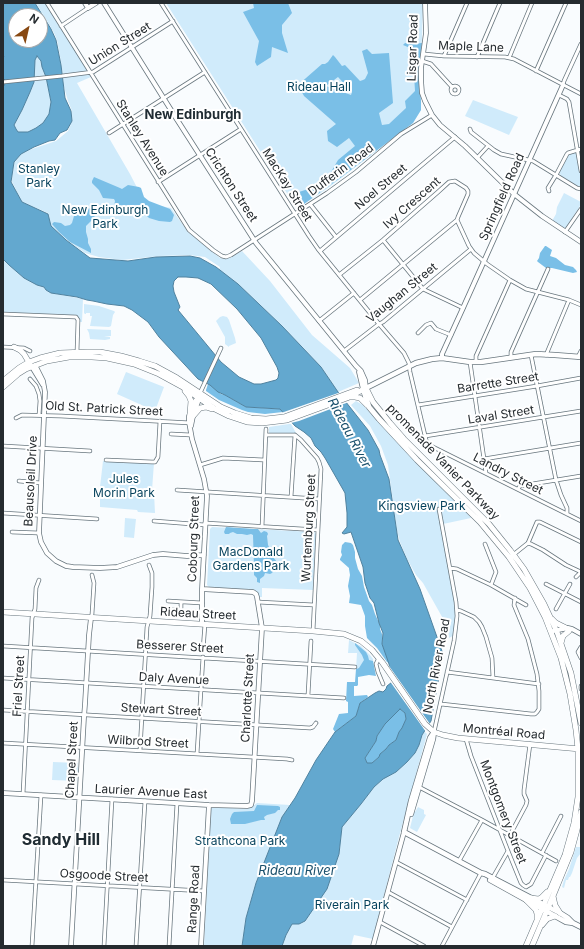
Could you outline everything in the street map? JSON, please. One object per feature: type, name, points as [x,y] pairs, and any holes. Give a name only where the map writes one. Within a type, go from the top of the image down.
[{"type":"main road","points":[[14,347],[22,352],[32,364]]},
{"type":"main road","points":[[19,368],[23,360],[22,352]]},
{"type":"main road","points":[[3,387],[32,364],[53,354],[93,352],[115,354],[145,362],[159,368],[173,376],[215,409],[233,418],[247,422],[265,423],[285,418],[365,389],[422,362],[442,358],[481,362],[531,355],[580,357]]},
{"type":"main road","points":[[3,380],[19,368],[32,364],[69,357],[108,358],[147,369],[224,409],[246,417],[266,419],[285,418]]},
{"type":"main road","points":[[178,385],[190,398],[191,415]]},
{"type":"main road","name":"promenade Vanier Parkway","points":[[365,389],[367,402],[372,411],[417,460],[511,555]]},
{"type":"main road","name":"promenade Vanier Parkway","points":[[365,389],[373,402],[404,439],[488,524],[530,578],[550,617],[554,632],[561,644],[571,673],[581,723]]},
{"type":"main road","points":[[346,396],[360,398],[372,411]]},
{"type":"main road","points":[[191,415],[206,407],[215,409]]},
{"type":"main road","points":[[511,555],[554,632],[570,694],[580,749],[576,814],[565,855],[537,927],[526,946]]},
{"type":"main road","name":"Rideau Street","points":[[3,612],[313,631],[349,635],[365,643],[372,650],[428,728]]},
{"type":"main road","points":[[550,617],[567,630],[563,636],[561,644]]},
{"type":"main road","name":"Montréal Road","points":[[428,728],[434,732],[466,739],[580,749]]},
{"type":"main road","name":"North River Road","points":[[404,832],[406,820],[434,732]]},
{"type":"main road","points":[[545,908],[553,896],[573,846],[581,812]]},
{"type":"main road","points":[[404,832],[545,908],[560,913],[573,923]]},
{"type":"main road","points":[[528,899],[538,899],[543,897],[554,883]]},
{"type":"main road","points":[[553,896],[555,905],[560,913]]},
{"type":"main road","points":[[528,899],[537,911],[537,927],[532,946]]},
{"type":"main road","points":[[545,908],[566,922],[573,923],[581,927]]},
{"type":"main road","points":[[537,927],[555,916]]},
{"type":"street","name":"Stanley Avenue","points":[[47,3],[189,230],[222,256],[229,256],[240,249]]},
{"type":"street","points":[[85,3],[88,8]]},
{"type":"street","points":[[61,26],[96,3]]},
{"type":"street","name":"Crichton Street","points":[[104,3],[254,240],[356,366],[365,389]]},
{"type":"street","name":"MacKay Street","points":[[161,3],[294,214],[320,251],[404,353],[409,363],[427,444]]},
{"type":"street","name":"Lisgar Road","points":[[425,3],[426,33],[421,72],[422,93],[432,115],[440,125],[455,137],[514,194],[542,216],[581,242]]},
{"type":"street","points":[[444,56],[467,3]]},
{"type":"street","points":[[477,57],[500,3]]},
{"type":"street","points":[[509,58],[532,3]]},
{"type":"street","points":[[536,71],[566,3]]},
{"type":"street","name":"Union Street","points":[[4,82],[94,72],[173,21]]},
{"type":"street","name":"Springfield Road","points":[[442,358],[442,354],[450,335],[581,44]]},
{"type":"street","name":"Maple Lane","points":[[424,54],[514,59],[581,94]]},
{"type":"street","points":[[422,61],[431,64],[452,87]]},
{"type":"street","points":[[109,133],[205,72]]},
{"type":"street","points":[[559,95],[569,102],[579,149],[581,171]]},
{"type":"street","name":"Dufferin Road","points":[[240,249],[310,204],[356,172],[401,134],[432,115]]},
{"type":"street","points":[[158,182],[240,129]]},
{"type":"street","points":[[470,129],[488,146],[501,154],[533,161],[581,189]]},
{"type":"street","name":"Noel Street","points":[[320,251],[455,137]]},
{"type":"street","points":[[477,158],[488,146]]},
{"type":"street","points":[[549,191],[548,188],[567,154],[579,149]]},
{"type":"street","name":"Ivy Crescent","points":[[339,275],[383,240],[449,182],[458,182],[466,188],[468,194],[457,220],[360,300]]},
{"type":"street","points":[[310,204],[336,237]]},
{"type":"street","points":[[565,232],[581,210]]},
{"type":"street","points":[[457,220],[471,249],[484,261],[510,280],[523,288],[569,300],[581,305]]},
{"type":"street","points":[[383,240],[423,289],[462,308]]},
{"type":"street","name":"Vaughan Street","points":[[344,351],[383,322],[471,249]]},
{"type":"street","points":[[511,357],[511,352],[539,293],[548,269]]},
{"type":"street","points":[[486,473],[475,396],[473,362],[510,280]]},
{"type":"street","points":[[319,321],[354,293]]},
{"type":"street","points":[[546,355],[569,300]]},
{"type":"street","points":[[3,314],[76,317],[78,335],[77,352]]},
{"type":"street","points":[[418,333],[431,322],[436,329],[450,335]]},
{"type":"street","points":[[3,347],[24,348],[30,351]]},
{"type":"street","points":[[199,396],[221,348]]},
{"type":"street","points":[[580,357],[581,351]]},
{"type":"street","points":[[531,355],[556,480],[567,508],[567,514]]},
{"type":"street","name":"Beausoleil Drive","points":[[32,364],[45,389],[39,533],[42,545],[49,555],[60,563],[70,567],[108,568],[120,566],[153,555],[204,555]]},
{"type":"street","name":"Barrette Street","points":[[418,405],[581,378]]},
{"type":"street","points":[[30,379],[36,386],[39,394],[39,415]]},
{"type":"street","name":"Cobourg Street","points":[[199,396],[198,402],[191,415],[190,434],[205,481],[206,492],[202,589],[202,612],[204,624],[203,650]]},
{"type":"street","name":"Laval Street","points":[[425,436],[581,411]]},
{"type":"street","name":"Old St. Patrick Street","points":[[16,418],[22,415],[39,415],[190,423]]},
{"type":"street","points":[[106,460],[156,461],[158,457],[160,421]]},
{"type":"street","points":[[262,526],[266,429]]},
{"type":"street","points":[[171,434],[190,434]]},
{"type":"street","points":[[266,435],[295,435],[291,497]]},
{"type":"street","name":"Wurtemburg Street","points":[[295,435],[320,462],[321,470],[313,631]]},
{"type":"street","points":[[484,459],[581,443]]},
{"type":"street","name":"Landry Street","points":[[427,444],[581,521]]},
{"type":"street","points":[[3,446],[90,451]]},
{"type":"street","points":[[200,465],[223,458],[264,460]]},
{"type":"street","points":[[518,489],[520,486],[581,476]]},
{"type":"street","points":[[18,481],[41,483]]},
{"type":"street","points":[[177,490],[319,498]]},
{"type":"street","name":"North River Road","points":[[434,732],[448,672],[456,628],[457,610],[439,509]]},
{"type":"street","points":[[3,514],[97,519]]},
{"type":"street","points":[[154,521],[318,530]]},
{"type":"street","points":[[511,555],[528,543],[537,522],[540,522],[581,542]]},
{"type":"street","points":[[12,532],[39,533]]},
{"type":"street","points":[[528,543],[581,572],[576,577]]},
{"type":"street","points":[[485,544],[496,572],[491,585]]},
{"type":"street","points":[[140,750],[147,627],[150,616],[152,573],[149,565]]},
{"type":"street","points":[[450,568],[457,569],[491,585],[526,605]]},
{"type":"street","name":"Chapel Street","points":[[71,946],[88,650],[94,583],[92,575]]},
{"type":"street","name":"Friel Street","points":[[23,794],[32,618],[35,610],[36,588],[39,580]]},
{"type":"street","points":[[546,584],[581,602]]},
{"type":"street","points":[[556,609],[570,584]]},
{"type":"street","name":"Charlotte Street","points":[[202,589],[253,592],[256,594],[258,602],[262,628],[251,805]]},
{"type":"street","points":[[441,704],[532,714],[537,712],[539,707],[539,684],[534,658],[514,605],[515,598]]},
{"type":"street","points":[[168,601],[202,603]]},
{"type":"street","points":[[172,610],[180,610],[181,602]]},
{"type":"street","points":[[258,602],[314,605]]},
{"type":"street","points":[[457,610],[480,622],[492,658],[493,678]]},
{"type":"street","points":[[189,612],[202,612]]},
{"type":"street","points":[[554,632],[572,629],[581,634]]},
{"type":"street","points":[[308,695],[311,641]]},
{"type":"street","name":"Besserer Street","points":[[3,646],[355,667]]},
{"type":"street","points":[[581,647],[578,652],[581,658]]},
{"type":"street","points":[[197,754],[203,657]]},
{"type":"street","points":[[380,660],[376,664],[383,684]]},
{"type":"street","points":[[448,672],[539,684]]},
{"type":"street","name":"Daly Avenue","points":[[3,678],[344,698]]},
{"type":"street","name":"Stewart Street","points":[[3,710],[310,728],[316,723]]},
{"type":"street","name":"Montgomery Street","points":[[466,739],[471,756],[508,851],[521,883],[526,887],[532,883],[546,856]]},
{"type":"street","name":"Wilbrod Street","points":[[3,743],[292,760]]},
{"type":"street","points":[[510,835],[526,805],[527,800],[524,792],[530,744]]},
{"type":"street","points":[[417,786],[556,861]]},
{"type":"street","name":"Laurier Avenue East","points":[[3,794],[209,805],[251,805]]},
{"type":"street","points":[[32,946],[41,796]]},
{"type":"street","points":[[104,946],[112,799]]},
{"type":"street","points":[[136,946],[144,801]]},
{"type":"street","points":[[169,946],[177,803]]},
{"type":"street","name":"Range Road","points":[[201,946],[209,805]]},
{"type":"street","points":[[542,853],[561,816]]},
{"type":"street","points":[[459,862],[482,820]]},
{"type":"street","name":"North River Road","points":[[373,946],[404,832]]},
{"type":"street","points":[[492,880],[508,851]]},
{"type":"street","points":[[396,862],[467,900]]},
{"type":"street","points":[[442,946],[481,873]]},
{"type":"street","name":"Osgoode Street","points":[[3,880],[204,891]]},
{"type":"street","points":[[388,892],[452,927]]},
{"type":"street","points":[[380,922],[424,946]]},
{"type":"green space","name":"New Edinburgh Park","points":[[36,3],[45,3],[72,44],[91,77],[77,83],[130,174],[145,203],[171,208],[188,232],[220,258],[230,258],[242,251],[270,281],[312,335],[350,368],[359,383],[338,392],[321,367],[282,326],[238,284],[219,270],[220,267],[205,257],[189,255],[160,256],[122,260],[99,257],[85,253],[61,236],[51,226],[48,213],[22,202],[12,182],[14,162],[21,154],[29,150],[56,141],[68,131],[72,121],[72,111],[64,87],[57,40],[48,23],[48,8],[39,8]]},
{"type":"green space","name":"Rideau Hall","points":[[166,3],[423,3],[421,55],[418,71],[421,110],[413,123],[328,188],[297,209]]},
{"type":"green space","points":[[253,3],[288,3],[292,13],[282,25],[282,33],[288,53],[272,47],[271,57],[257,66],[255,62],[259,41],[243,12],[254,8]]},
{"type":"green space","points":[[405,43],[422,43],[418,71],[421,110],[413,123],[297,209],[289,195],[315,187],[331,172],[338,160],[355,146],[349,138],[337,147],[328,141],[327,131],[336,124],[304,96],[298,85],[322,64],[328,62],[333,55],[342,66],[345,65],[360,81],[363,80],[368,73],[362,51],[367,49],[372,54],[389,53],[393,103],[379,113],[382,125],[389,124],[406,108],[405,101],[415,91],[413,57],[415,50],[403,45]],"holes":[[[338,77],[352,92],[351,95],[326,86]]]},
{"type":"green space","points":[[37,56],[41,61],[46,77],[51,102],[49,114],[43,123],[36,128],[28,132],[18,132],[14,125],[34,82],[35,60]]},
{"type":"green space","points":[[473,100],[518,117],[509,135],[465,116]]},
{"type":"green space","points":[[572,152],[577,154],[581,179],[581,185],[579,187],[561,176],[559,172],[568,154]]},
{"type":"green space","points":[[94,177],[122,189],[128,185],[141,188],[144,197],[149,201],[170,209],[174,215],[172,221],[159,221],[147,216],[115,211],[114,199],[103,198],[99,190],[92,183]]},
{"type":"green space","points":[[564,193],[581,202],[578,210],[566,228],[552,221]]},
{"type":"green space","points":[[92,208],[96,211],[94,218],[86,226],[91,253],[70,242],[52,224],[54,222],[61,223],[65,226],[70,225],[78,210]]},
{"type":"green space","points":[[545,246],[552,250],[550,256],[556,258],[565,265],[573,267],[577,272],[573,273],[546,268],[538,262],[540,253]]},
{"type":"green space","points":[[3,259],[24,278],[44,287],[51,293],[83,299],[82,322],[78,322],[77,319],[3,314]]},
{"type":"green space","points":[[84,304],[99,306],[114,311],[111,326],[90,326],[92,316],[90,316],[90,313],[84,313]]},
{"type":"green space","points":[[223,316],[227,317],[229,320],[236,343],[229,347],[225,344],[225,337],[216,321]]},
{"type":"green space","points":[[87,329],[111,330],[111,336],[104,336],[110,337],[110,339],[90,339]]},
{"type":"green space","points":[[126,372],[164,387],[155,411],[117,394]]},
{"type":"green space","points":[[208,384],[221,394],[246,407],[280,409],[283,412],[265,414],[242,410],[219,400],[206,391]]},
{"type":"green space","name":"Kingsview Park","points":[[356,401],[363,405],[468,512],[471,518],[443,524],[457,608],[456,634],[449,638],[448,630],[441,615],[423,583],[416,575],[407,559],[400,542],[397,531],[388,465],[381,446],[370,426],[351,405]]},
{"type":"green space","points":[[291,424],[296,433],[269,433],[269,427]]},
{"type":"green space","name":"Jules Morin Park","points":[[103,461],[154,463],[152,490],[154,493],[155,513],[100,507],[100,487]]},
{"type":"green space","points":[[125,518],[136,519],[134,538],[124,537]]},
{"type":"green space","name":"MacDonald Gardens Park","points":[[212,527],[315,532],[313,590],[262,588],[262,597],[259,597],[257,592],[253,590],[210,588],[207,585],[210,529]]},
{"type":"green space","points":[[226,527],[258,529],[261,533],[264,531],[267,532],[268,545],[277,562],[277,566],[272,573],[265,573],[260,579],[260,583],[257,582],[257,578],[254,575],[253,535],[237,534],[233,532],[225,534],[224,532]]},
{"type":"green space","points":[[345,542],[353,545],[355,558],[362,576],[364,587],[380,625],[382,644],[389,663],[367,638],[365,616],[361,605],[349,603],[349,568],[340,560],[342,555],[342,545]]},
{"type":"green space","points":[[349,640],[361,646],[370,655],[373,659],[374,669],[356,669],[357,653],[348,653]]},
{"type":"green space","points":[[355,643],[366,652],[369,660],[373,661],[376,676],[369,675],[358,677],[358,685],[354,686],[354,696],[367,695],[368,697],[360,703],[356,716],[335,732],[333,729],[339,714],[348,713],[348,702],[346,701],[347,682],[355,682],[356,669],[359,668],[364,660]]},
{"type":"green space","points":[[400,709],[405,713],[406,719],[396,740],[389,745],[372,763],[367,763],[365,758],[376,741],[377,736],[385,724]]},
{"type":"green space","name":"Riverain Park","points":[[424,731],[427,734],[373,939],[354,935],[351,946],[282,946],[292,924],[339,854],[342,827],[374,787],[383,779],[396,772],[415,753]]},
{"type":"green space","points":[[53,762],[78,763],[77,781],[52,780]]},
{"type":"green space","name":"Strathcona Park","points":[[257,803],[290,805],[282,817],[256,883],[246,918],[242,946],[204,946],[211,807],[247,809]]},
{"type":"green space","points":[[257,805],[278,806],[280,807],[280,810],[264,817],[265,820],[245,824],[231,824],[230,819],[234,812],[254,811]]},
{"type":"green space","points":[[418,807],[424,810],[424,814],[426,815],[417,832],[410,828],[414,812]]},
{"type":"green space","points":[[576,847],[581,847],[581,853],[577,858],[570,877],[566,880],[564,888],[562,887],[564,880]]},
{"type":"water","name":"Rideau River","points":[[3,3],[35,3],[38,8],[8,8],[8,48],[48,48],[48,24],[56,40],[65,98],[71,111],[72,121],[67,130],[60,133],[55,140],[34,147],[21,154],[14,162],[11,182],[22,202],[48,214],[51,226],[66,240],[90,258],[128,261],[156,257],[190,256],[200,258],[216,267],[238,284],[282,326],[321,367],[338,392],[368,430],[379,450],[389,479],[398,540],[420,589],[443,654],[431,721],[422,735],[415,753],[396,772],[383,779],[374,787],[342,827],[339,854],[327,889],[305,921],[299,924],[292,924],[282,946],[242,946],[246,918],[256,883],[282,817],[295,798],[316,760],[335,732],[356,716],[360,703],[379,691],[383,692],[392,682],[389,664],[382,644],[383,633],[374,603],[370,598],[365,583],[363,567],[351,532],[344,534],[342,533],[347,527],[345,493],[325,458],[315,446],[311,438],[295,426],[280,409],[246,407],[198,379],[159,337],[148,322],[132,310],[124,306],[51,293],[44,287],[24,278],[3,259]],"holes":[[[37,56],[41,61],[46,77],[51,102],[49,114],[43,123],[36,128],[28,132],[18,132],[14,125],[34,82],[35,60]],[[178,277],[198,278],[211,284],[237,309],[261,338],[277,367],[279,373],[276,380],[261,384],[254,384],[239,377],[221,362],[178,310],[180,307],[173,286],[174,281]],[[400,709],[405,713],[406,719],[396,740],[389,745],[372,763],[367,763],[365,758],[376,741],[377,736],[385,724]]]},
{"type":"pier","points":[[341,392],[349,402],[299,421],[291,423],[281,413]]},
{"type":"pier","points":[[387,663],[430,724],[426,732],[389,680]]},
{"type":"district","name":"New Edinburgh","points":[[193,115]]},
{"type":"district","name":"Sandy Hill","points":[[61,840]]},
{"type":"park label","name":"Stanley Park","points":[[39,176]]}]
